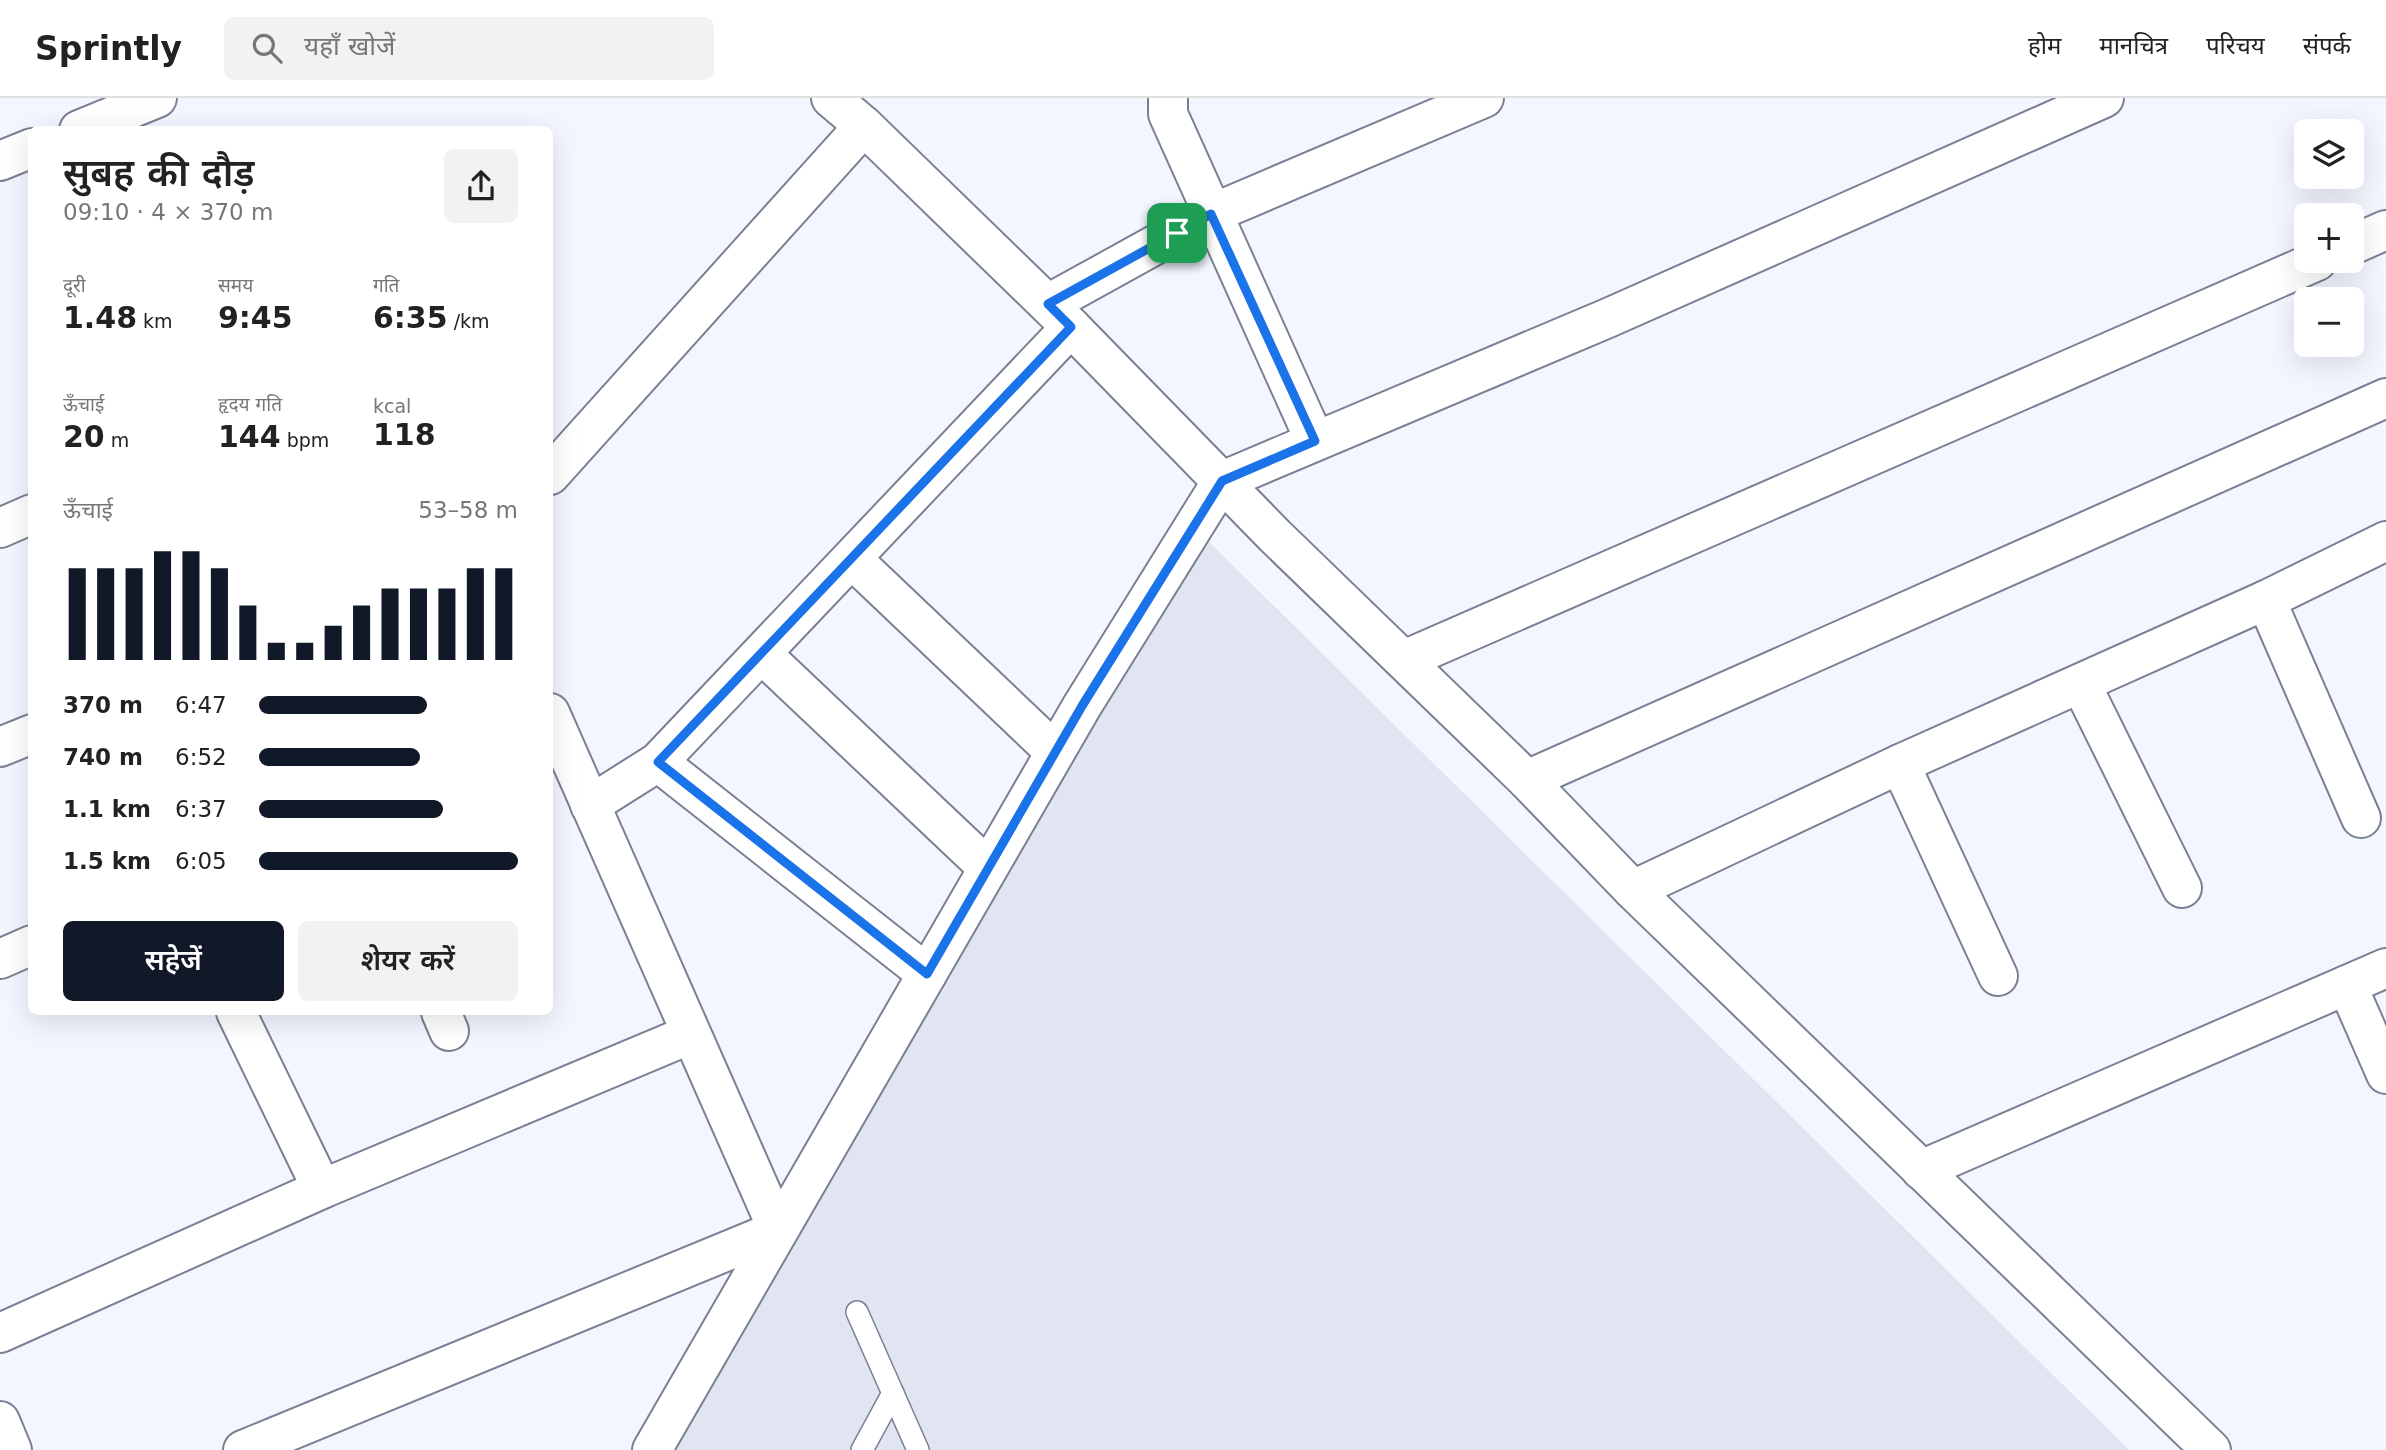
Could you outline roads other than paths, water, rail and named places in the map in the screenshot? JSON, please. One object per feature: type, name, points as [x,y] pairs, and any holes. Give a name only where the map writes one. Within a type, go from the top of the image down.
[{"type":"street","points":[[89,126],[157,98]]},
{"type":"street","points":[[831,98],[864,126],[1059,315],[1275,536],[1527,780],[1633,890],[2211,1450]]},
{"type":"street","points":[[1168,98],[1168,114],[1315,441]]},
{"type":"street","points":[[590,805],[658,762],[762,654],[852,559],[1059,315],[1211,214],[1484,98]]},
{"type":"street","points":[[652,1450],[1055,752],[1222,481],[1608,318],[2104,98]]},
{"type":"street","points":[[553,472],[864,126]]},
{"type":"street","points":[[0,161],[28,150]]},
{"type":"street","points":[[2364,240],[2386,230]]},
{"type":"street","points":[[1404,660],[2294,271]]},
{"type":"street","points":[[1527,780],[2386,397]]},
{"type":"street","points":[[0,527],[28,516]]},
{"type":"street","points":[[1633,890],[1900,764],[2266,600],[2386,541]]},
{"type":"street","points":[[852,559],[1055,752]]},
{"type":"street","points":[[2266,600],[2361,818]]},
{"type":"street","points":[[762,654],[988,868]]},
{"type":"street","points":[[2081,684],[2182,888]]},
{"type":"street","points":[[553,725],[778,1230]]},
{"type":"street","points":[[0,747],[28,736]]},
{"type":"street","points":[[658,762],[927,974]]},
{"type":"street","points":[[1900,764],[1998,976]]},
{"type":"street","points":[[0,959],[28,946]]},
{"type":"street","points":[[1921,1170],[2386,968]]},
{"type":"street","points":[[2347,985],[2386,1074]]},
{"type":"street","points":[[237,1015],[322,1189]]},
{"type":"street","points":[[0,1333],[322,1189],[691,1034]]},
{"type":"street","points":[[243,1450],[778,1230]]},
{"type":"street","points":[[0,1421],[12,1450]]},
{"type":"lane","points":[[857,1312],[918,1450]]},
{"type":"lane","points":[[862,1450],[893,1393]]}]
